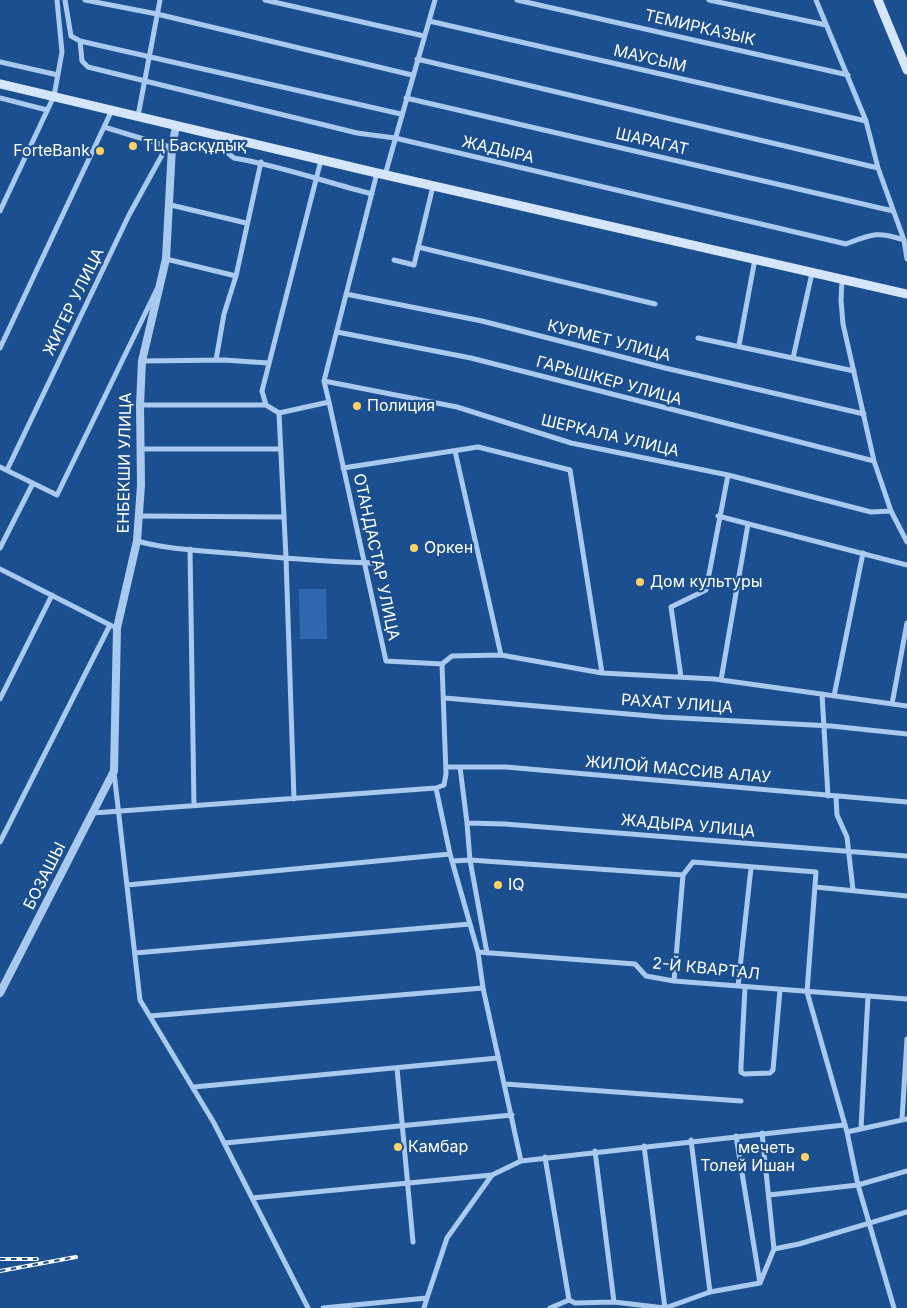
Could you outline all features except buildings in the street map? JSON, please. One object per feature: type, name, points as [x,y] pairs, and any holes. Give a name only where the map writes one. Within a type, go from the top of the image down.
[{"type":"main road","points":[[878,0],[907,70]]},
{"type":"main road","points":[[0,84],[381,174],[907,294]]},
{"type":"street","points":[[0,210],[54,96],[62,52],[57,0]]},
{"type":"street","name":"ЖАДЫРА","points":[[64,0],[72,36],[80,41],[82,61],[88,67],[357,133],[395,138],[846,244],[874,233],[886,234],[904,240]]},
{"type":"street","points":[[85,0],[157,14],[412,75]]},
{"type":"street","points":[[138,116],[160,0]]},
{"type":"street","points":[[265,0],[424,36]]},
{"type":"street","points":[[324,381],[372,194],[395,138],[429,22],[433,0]]},
{"type":"street","name":"ТЕМИРКАЗЫК","points":[[517,0],[848,75]]},
{"type":"street","points":[[709,0],[826,25]]},
{"type":"street","points":[[816,0],[866,121],[878,168],[904,240],[907,259]]},
{"type":"street","name":"МАУСЫМ","points":[[429,22],[866,121]]},
{"type":"street","points":[[80,41],[401,114]]},
{"type":"street","points":[[417,60],[878,168]]},
{"type":"street","points":[[0,62],[58,75]]},
{"type":"street","points":[[0,98],[47,110]]},
{"type":"street","name":"ШАРАГАТ","points":[[406,98],[893,211]]},
{"type":"street","points":[[0,348],[112,110]]},
{"type":"street","name":"ЕНБЕКШИ УЛИЦА","points":[[114,771],[114,626],[137,541],[142,449],[140,405],[142,361],[166,259],[171,206],[170,147],[176,126]]},
{"type":"street","points":[[104,127],[170,147]]},
{"type":"street","points":[[221,136],[230,156],[261,162],[372,194]]},
{"type":"street","name":"ЖИГЕР УЛИЦА","points":[[7,470],[129,215],[170,147]]},
{"type":"street","points":[[266,405],[262,391],[268,363],[321,160]]},
{"type":"street","points":[[216,360],[224,314],[236,276],[246,223],[261,162]]},
{"type":"street","points":[[394,260],[414,264],[433,186]]},
{"type":"street","points":[[171,206],[246,223]]},
{"type":"street","points":[[418,247],[655,304]]},
{"type":"street","points":[[166,259],[236,276]]},
{"type":"street","points":[[739,345],[755,260]]},
{"type":"street","points":[[793,358],[812,273]]},
{"type":"street","name":"ЕНБЕКШИ УЛИЦА","points":[[33,483],[57,495],[163,275]]},
{"type":"street","points":[[842,280],[840,300],[843,324],[874,461],[891,511],[907,542]]},
{"type":"street","name":"КУРМЕТ УЛИЦА","points":[[346,294],[482,321],[665,368],[864,414]]},
{"type":"street","name":"ГАРЫШКЕР УЛИЦА","points":[[337,332],[471,358],[874,461]]},
{"type":"street","points":[[698,338],[739,345],[854,371]]},
{"type":"street","points":[[142,361],[216,360],[268,363]]},
{"type":"street","name":"ОТАНДАСТАР УЛИЦА","points":[[324,381],[386,661],[442,664]]},
{"type":"street","name":"ШЕРКАЛА УЛИЦА","points":[[324,381],[457,407],[571,443],[728,476],[871,512],[891,511]]},
{"type":"street","points":[[140,405],[266,405],[279,413],[329,402]]},
{"type":"street","points":[[279,413],[294,799]]},
{"type":"street","points":[[343,468],[478,447],[570,470],[602,674]]},
{"type":"street","points":[[142,449],[280,449]]},
{"type":"street","points":[[456,451],[501,655]]},
{"type":"street","points":[[0,466],[33,483],[0,548]]},
{"type":"street","points":[[682,677],[671,607],[706,590],[718,516],[728,476]]},
{"type":"street","points":[[139,516],[284,517]]},
{"type":"street","points":[[718,516],[907,565]]},
{"type":"street","points":[[721,680],[748,524]]},
{"type":"street","points":[[137,541],[190,550],[380,563]]},
{"type":"street","points":[[190,550],[194,806]]},
{"type":"street","points":[[834,696],[863,553]]},
{"type":"street","points":[[0,569],[114,626],[0,842]]},
{"type":"street","points":[[0,699],[52,595]]},
{"type":"street","points":[[892,704],[907,623]]},
{"type":"street","points":[[93,813],[436,788],[444,785],[446,766],[445,698],[442,664],[452,656],[501,655],[602,674],[721,680],[907,706]]},
{"type":"street","points":[[822,694],[822,725],[828,796]]},
{"type":"street","name":"РАХАТ УЛИЦА","points":[[445,698],[662,717],[822,725],[907,734]]},
{"type":"street","name":"ЖИЛОЙ МАССИВ АЛАУ","points":[[446,766],[506,767],[907,802]]},
{"type":"street","points":[[460,767],[470,860],[487,953]]},
{"type":"street","points":[[114,771],[140,1000],[194,1087],[225,1143],[308,1308]]},
{"type":"street","name":"БОЗАШЫ","points":[[0,993],[114,771]]},
{"type":"street","points":[[436,788],[450,854],[478,952],[483,988],[521,1160]]},
{"type":"street","points":[[836,797],[837,815],[846,830],[853,890]]},
{"type":"street","name":"ЖАДЫРА УЛИЦА","points":[[467,823],[505,824],[907,856]]},
{"type":"street","points":[[127,885],[450,854]]},
{"type":"street","points":[[453,861],[470,860],[683,875]]},
{"type":"street","points":[[674,981],[683,875],[692,862],[816,872],[806,992],[847,1132],[858,1185],[894,1308]]},
{"type":"street","points":[[738,986],[751,868]]},
{"type":"street","points":[[815,887],[907,896]]},
{"type":"street","points":[[135,953],[470,924]]},
{"type":"street","name":"2-Й КВАРТАЛ","points":[[478,952],[635,964],[646,976],[674,981],[907,999]]},
{"type":"street","points":[[745,986],[740,1066],[741,1072],[744,1074],[770,1074],[773,1070],[780,990]]},
{"type":"street","points":[[150,1016],[483,988]]},
{"type":"street","points":[[860,1128],[868,996]]},
{"type":"street","points":[[847,1132],[905,1119],[907,1039]]},
{"type":"street","points":[[194,1087],[498,1058]]},
{"type":"street","points":[[397,1068],[409,1182],[413,1242]]},
{"type":"street","points":[[505,1084],[741,1101]]},
{"type":"street","points":[[225,1143],[512,1115]]},
{"type":"street","points":[[252,1198],[492,1175],[521,1160],[844,1124]]},
{"type":"street","points":[[760,1283],[774,1249],[762,1133]]},
{"type":"street","points":[[736,1136],[760,1283]]},
{"type":"street","points":[[691,1140],[710,1292]]},
{"type":"street","points":[[644,1146],[665,1308]]},
{"type":"street","points":[[595,1151],[614,1302]]},
{"type":"street","points":[[545,1157],[569,1300]]},
{"type":"street","points":[[769,1195],[858,1185],[907,1171]]},
{"type":"street","points":[[424,1308],[447,1238],[492,1175]]},
{"type":"street","points":[[774,1249],[869,1225],[907,1212]]},
{"type":"street","points":[[550,1308],[569,1300],[575,1303],[614,1302],[665,1308],[710,1292],[760,1283]]},
{"type":"street","points":[[322,1308],[427,1298]]},
{"type":"shaded area","points":[[299,589],[326,589],[327,639],[300,639]]},
{"type":"railway","points":[[0,1271],[76,1257]]},
{"type":"railway","points":[[0,1259],[37,1259]]},
{"type":"place","name":"ТЦ Басқұдық","points":[[133,146]]},
{"type":"place","name":"ForteBank","points":[[100,151]]},
{"type":"place","name":"Полиция","points":[[357,406]]},
{"type":"place","name":"Оркен","points":[[414,548]]},
{"type":"place","name":"Дом культуры","points":[[640,582]]},
{"type":"place","name":"IQ","points":[[498,885]]},
{"type":"place","name":"Камбар","points":[[398,1147]]},
{"type":"place","name":"мечеть Толей Ишан","points":[[805,1157]]}]
